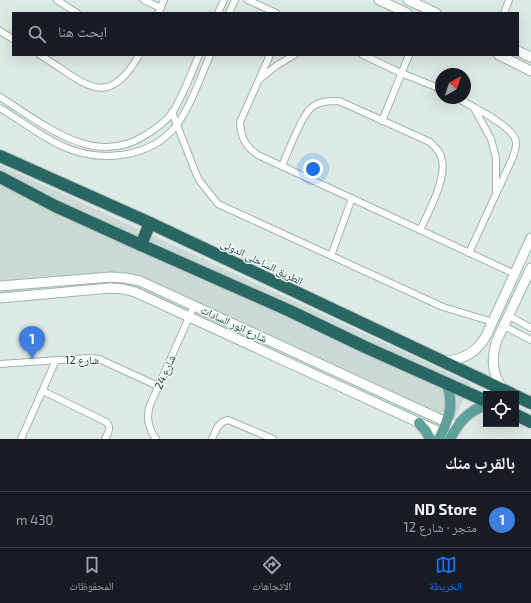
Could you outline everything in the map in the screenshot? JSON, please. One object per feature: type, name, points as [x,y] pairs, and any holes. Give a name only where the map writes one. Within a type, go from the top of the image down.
[{"type":"highway","name":"الطريق الساحلى الدولى","points":[[0,156],[150,223],[359,323],[507,391]]},
{"type":"highway","points":[[0,177],[55,206],[483,400]]},
{"type":"highway","points":[[141,245],[150,223]]},
{"type":"highway","name":"الطريق الساحلى الدولى","points":[[519,397],[531,403]]},
{"type":"highway","points":[[519,416],[531,422]]},
{"type":"main road","points":[[379,0],[405,12]]},
{"type":"main road","points":[[408,0],[434,12]]},
{"type":"main road","points":[[519,51],[531,57]]},
{"type":"main road","points":[[500,56],[531,71]]},
{"type":"main road","points":[[444,362],[461,359],[476,349],[484,340],[531,238]]},
{"type":"main road","points":[[509,391],[496,379],[493,361],[496,346],[504,326],[531,268]]},
{"type":"main road","name":"شارع انور السادات","points":[[0,286],[111,277],[125,278],[147,284],[452,425]]},
{"type":"main road","points":[[10,285],[11,297]]},
{"type":"main road","name":"شارع انور السادات","points":[[0,298],[104,288],[129,290],[142,294],[446,437]]},
{"type":"main road","points":[[318,376],[323,365]]},
{"type":"main road","points":[[446,382],[450,394],[452,425],[446,437]]},
{"type":"main road","points":[[452,425],[483,406]]},
{"type":"main road","points":[[419,423],[426,431],[430,439]]},
{"type":"street","points":[[58,0],[76,12]]},
{"type":"street","points":[[144,0],[160,10],[164,0]]},
{"type":"street","points":[[218,12],[224,0]]},
{"type":"street","points":[[229,12],[235,0]]},
{"type":"street","points":[[248,0],[274,12]]},
{"type":"street","points":[[504,12],[509,0]]},
{"type":"street","points":[[0,31],[12,38]]},
{"type":"street","points":[[42,56],[85,84],[95,88],[105,88],[115,84],[133,67],[138,56]]},
{"type":"street","points":[[0,97],[66,138],[90,146],[103,147],[128,144],[140,139],[164,123],[172,112],[199,56]]},
{"type":"street","points":[[0,108],[62,146],[75,151],[104,156],[135,152],[159,142],[176,125],[184,113],[210,56]]},
{"type":"street","points":[[270,56],[240,122],[244,141],[250,150],[515,274]]},
{"type":"street","points":[[259,80],[276,66],[292,56]]},
{"type":"street","points":[[365,56],[435,87]]},
{"type":"street","points":[[382,121],[409,56]]},
{"type":"street","points":[[282,166],[303,118],[310,109],[318,103],[328,101],[339,101],[430,142],[437,149],[442,158],[444,168],[442,178],[420,230]]},
{"type":"street","points":[[468,104],[508,129],[516,141],[513,157],[469,253]]},
{"type":"street","points":[[474,107],[491,139],[496,158],[496,194]]},
{"type":"street","points":[[172,112],[199,180],[218,204],[444,307],[492,322]]},
{"type":"street","points":[[331,256],[352,198]]},
{"type":"street","name":"شارع 24","points":[[156,439],[149,425],[148,413],[150,404],[194,306]]},
{"type":"street","points":[[509,316],[531,328]]},
{"type":"street","points":[[504,326],[531,340]]},
{"type":"street","name":"شارع 12","points":[[0,364],[99,359],[158,386]]},
{"type":"street","points":[[21,439],[56,360]]},
{"type":"street","points":[[42,391],[106,422],[110,429],[105,439]]},
{"type":"street","points":[[212,439],[219,425],[228,420],[273,439]]},
{"type":"shaded area","points":[[0,165],[471,383],[449,430],[133,286],[121,283],[105,282],[0,293]]},
{"type":"place","name":"ND Store","points":[[32,359]]}]
